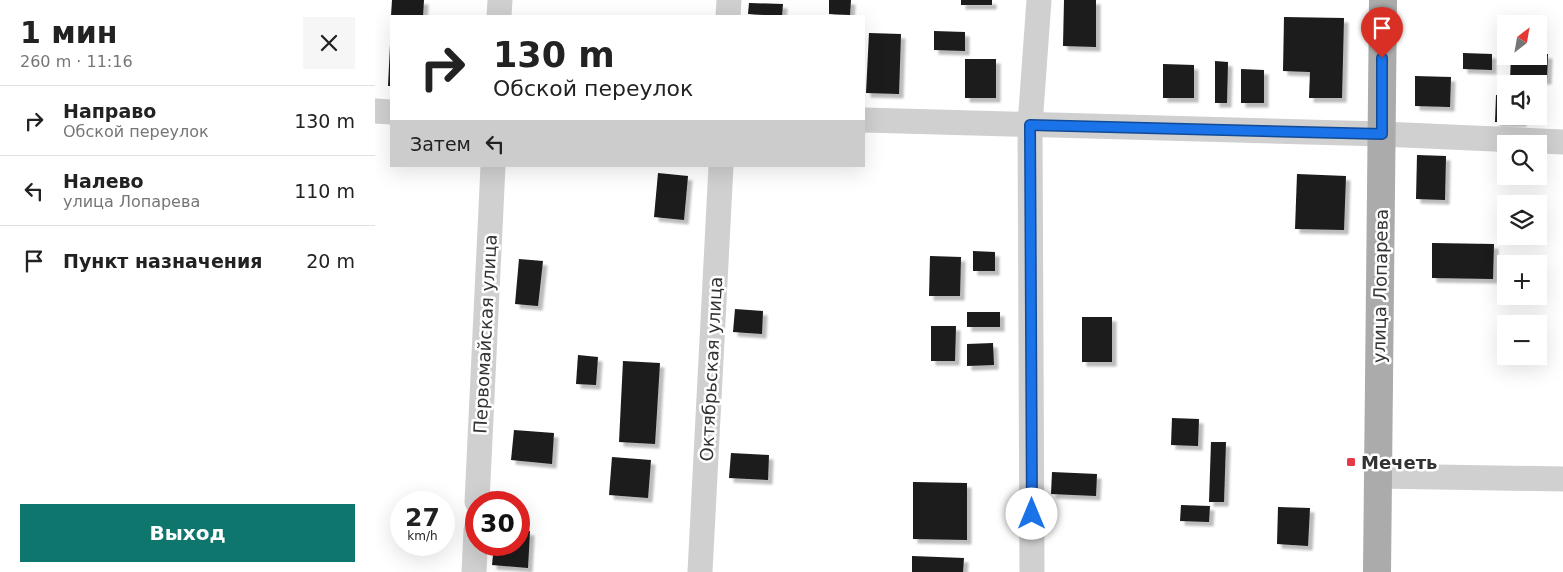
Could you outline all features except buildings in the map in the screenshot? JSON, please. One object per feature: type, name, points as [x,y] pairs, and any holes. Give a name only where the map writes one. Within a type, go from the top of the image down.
[{"type":"main road","name":"улица Лопарева","points":[[1377,572],[1383,0]]},
{"type":"street","points":[[499,15],[500,0]]},
{"type":"street","points":[[728,15],[729,0]]},
{"type":"street","points":[[1032,572],[1033,437],[1030,125],[1039,0]]},
{"type":"street","points":[[375,111],[390,112]]},
{"type":"street","points":[[865,120],[1382,134],[1563,142]]},
{"type":"street","name":"Первомайская улица","points":[[478,491],[493,167]]},
{"type":"street","name":"Октябрьская улица","points":[[700,572],[721,167]]},
{"type":"street","points":[[1377,476],[1563,479]]},
{"type":"street","points":[[474,572],[475,556]]},
{"type":"place","name":"Мечеть","points":[[1351,462]]},
{"type":"route","points":[[1032,514],[1030,125],[1382,134],[1382,58]]}]
